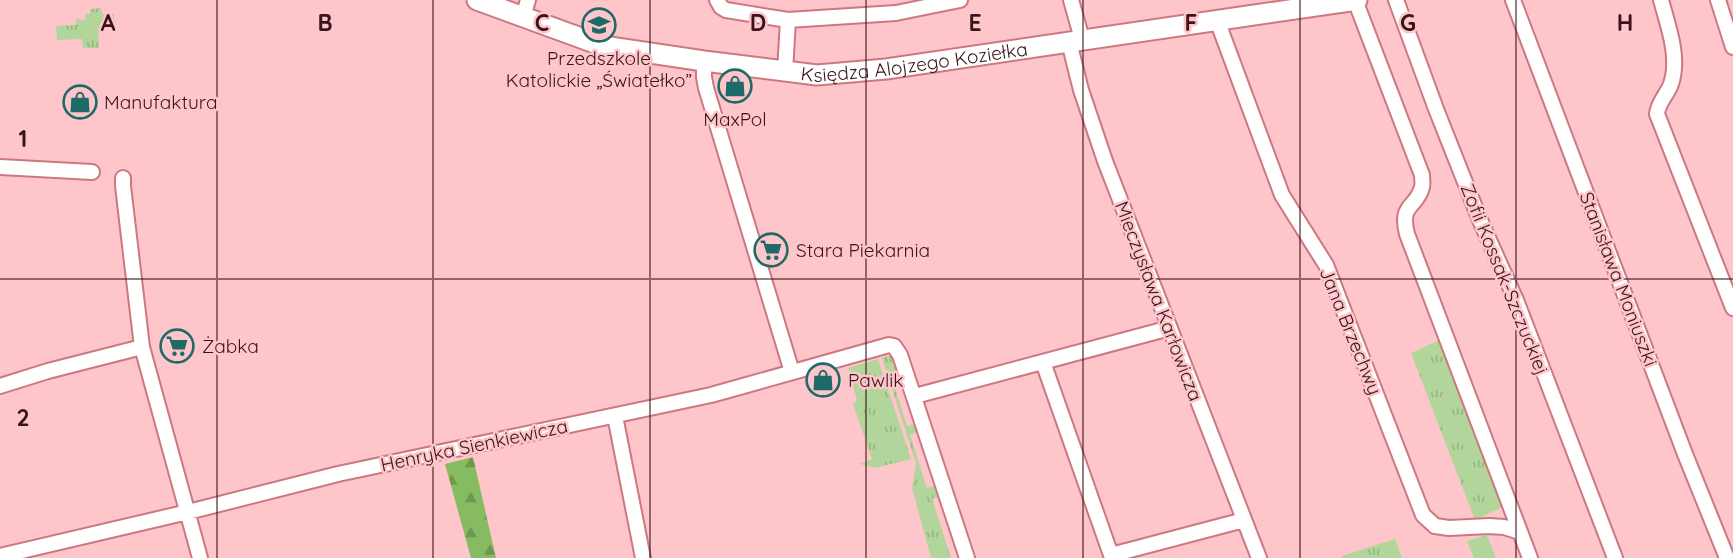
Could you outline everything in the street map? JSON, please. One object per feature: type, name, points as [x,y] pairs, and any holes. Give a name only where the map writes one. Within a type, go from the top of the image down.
[{"type":"street","name":"Księdza Alojzego Koziełka","points":[[477,0],[525,8],[603,46],[817,75],[886,69],[1217,20],[1306,4],[1356,0]]},
{"type":"street","points":[[717,0],[726,10],[788,20],[895,13],[961,0]]},
{"type":"street","name":"Mieczysława Karłowicza","points":[[1071,0],[1081,90],[1096,137],[1259,558]]},
{"type":"street","points":[[1356,0],[1422,175],[1422,187],[1407,210],[1404,222],[1407,234],[1530,558]]},
{"type":"street","name":"Zofii Kossak-Szczuckiej","points":[[1396,0],[1479,220],[1516,300],[1615,558]]},
{"type":"street","name":"Stanisława Moniuszki","points":[[1513,0],[1727,558]]},
{"type":"street","points":[[1661,0],[1672,47],[1674,71],[1670,87],[1657,107],[1657,114],[1733,308]]},
{"type":"street","points":[[1718,0],[1733,47]]},
{"type":"street","points":[[785,72],[788,20]]},
{"type":"street","name":"Jana Brzechwy","points":[[1217,20],[1282,195],[1326,265],[1423,515],[1435,526],[1489,526],[1520,531]]},
{"type":"street","points":[[704,61],[706,88],[792,372]]},
{"type":"street","points":[[0,167],[92,172]]},
{"type":"street","points":[[123,178],[142,346],[200,558]]},
{"type":"street","points":[[915,397],[1171,328]]},
{"type":"street","name":"Henryka Sienkiewicza","points":[[0,556],[338,474],[711,395],[892,345],[899,351],[967,558]]},
{"type":"street","points":[[0,386],[142,346]]},
{"type":"street","points":[[1043,362],[1111,556],[1244,520]]},
{"type":"street","points":[[615,416],[643,558]]},
{"type":"green space","points":[[101,8],[102,14],[114,14],[115,29],[102,29],[98,34],[99,48],[83,48],[82,39],[57,40],[56,26],[76,25],[76,19],[85,20],[85,14],[90,14],[90,9]]},
{"type":"green space","points":[[1442,339],[1507,505],[1475,520],[1411,353]]},
{"type":"green space","points":[[895,356],[904,384],[895,388],[907,426],[917,423],[920,432],[910,435],[927,488],[937,485],[941,496],[932,499],[951,558],[931,558],[912,488],[916,463],[882,358]]},
{"type":"green space","points":[[878,359],[911,459],[875,468],[860,464],[872,459],[853,404],[857,400],[848,368]]},
{"type":"green space","points":[[473,457],[496,558],[471,558],[445,464]]},
{"type":"green space","points":[[1487,535],[1496,558],[1474,558],[1467,541]]},
{"type":"green space","points":[[1395,539],[1402,558],[1342,558],[1342,556]]},
{"type":"place","name":"Przedszkole Katolickie „Światełko”","points":[[599,25]]},
{"type":"place","name":"MaxPol","points":[[735,86]]},
{"type":"place","name":"Manufaktura","points":[[80,102]]},
{"type":"place","name":"Stara Piekarnia","points":[[771,250]]},
{"type":"place","name":"Żabka","points":[[177,346]]},
{"type":"place","name":"Pawlik","points":[[823,380]]}]
